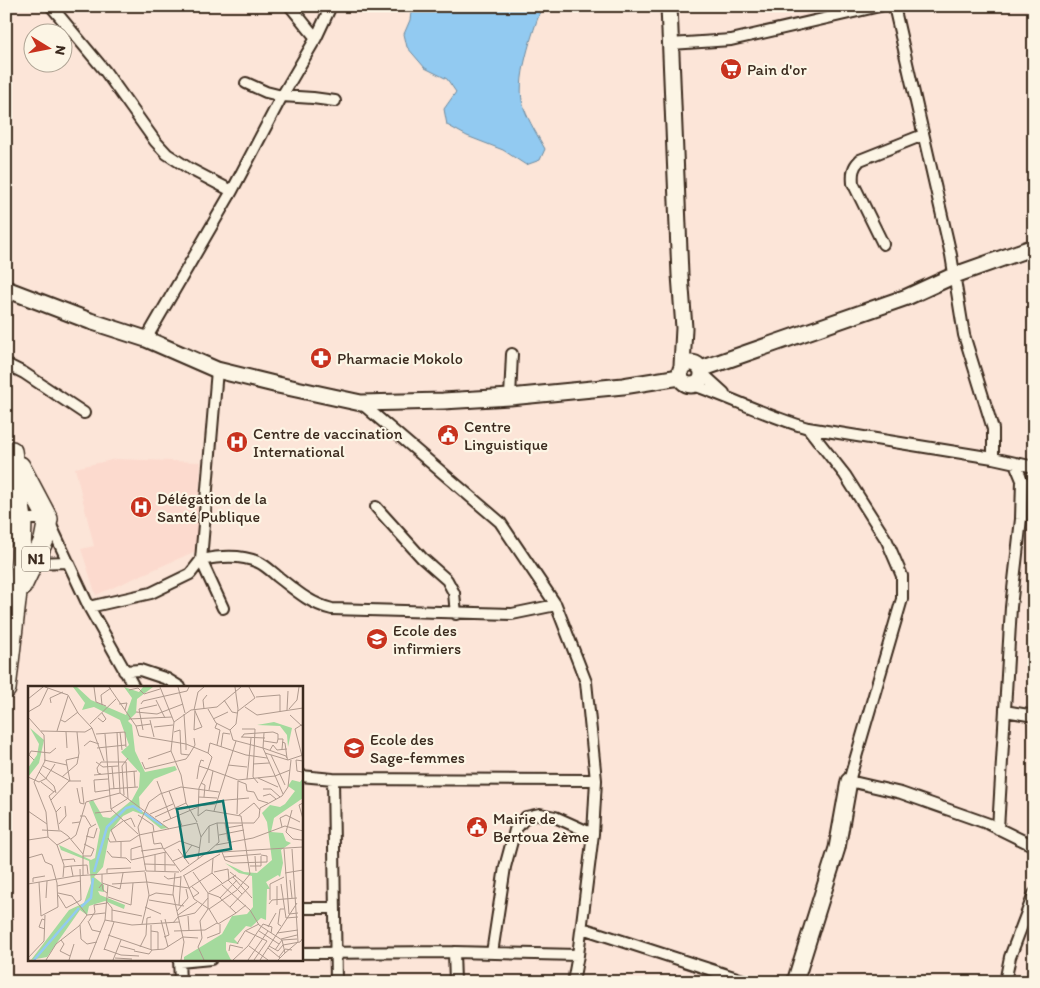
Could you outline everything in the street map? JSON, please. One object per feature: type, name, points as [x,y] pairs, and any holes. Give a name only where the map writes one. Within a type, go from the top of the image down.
[{"type":"highway","name":"N1","points":[[9,445],[48,519],[44,540],[28,560]]},
{"type":"highway","name":"N1","points":[[6,689],[18,596],[27,573],[28,560],[9,445]]},
{"type":"main road","points":[[669,6],[680,275],[684,328],[692,372]]},
{"type":"main road","points":[[6,289],[90,321],[146,339],[216,370],[278,386],[361,403],[443,401],[510,397],[623,386],[692,372],[907,297],[955,275],[1034,247]]},
{"type":"main road","points":[[795,982],[837,848],[849,781]]},
{"type":"street","points":[[51,6],[105,71],[155,141],[167,154],[190,169],[232,191]]},
{"type":"street","points":[[146,339],[232,191],[282,96],[316,38],[331,6]]},
{"type":"street","points":[[671,44],[731,40],[880,6]]},
{"type":"street","points":[[894,6],[955,275],[964,334],[993,429],[993,458]]},
{"type":"street","points":[[288,7],[316,38]]},
{"type":"street","points":[[246,83],[266,92],[282,96],[334,101]]},
{"type":"street","points":[[883,244],[853,183],[852,175],[855,165],[860,160],[923,135]]},
{"type":"street","points":[[510,397],[512,354]]},
{"type":"street","points":[[6,364],[24,373],[84,413]]},
{"type":"street","points":[[216,370],[201,560],[222,608]]},
{"type":"street","points":[[692,372],[729,397],[782,420],[808,428],[993,458],[1034,467]]},
{"type":"street","points":[[692,372],[729,397]]},
{"type":"street","points":[[361,403],[500,522],[556,605],[586,682],[596,780],[582,928],[573,982]]},
{"type":"street","points":[[808,428],[845,475],[887,541],[902,576],[902,599],[849,781],[901,793],[998,829],[1034,846]]},
{"type":"street","points":[[998,829],[1011,608],[1021,519],[1022,480],[1015,463]]},
{"type":"street","points":[[376,507],[422,558],[447,580],[454,593],[456,614]]},
{"type":"street","points":[[22,519],[48,519],[88,607],[133,686]]},
{"type":"street","points":[[88,607],[151,593],[190,574],[201,560],[220,556],[246,558],[259,562],[304,598],[320,606],[332,609],[456,614],[512,614],[556,605]]},
{"type":"street","points":[[28,560],[68,562]]},
{"type":"street","points":[[124,671],[140,670],[167,679],[178,686]]},
{"type":"street","points":[[1005,711],[1034,716]]},
{"type":"street","points":[[302,776],[333,779],[596,780]]},
{"type":"street","points":[[333,779],[336,982]]},
{"type":"street","points":[[492,953],[504,867],[515,830],[526,817],[540,814],[555,816],[592,834]]},
{"type":"street","points":[[1005,982],[1010,957],[1034,894]]},
{"type":"street","points":[[302,908],[334,908]]},
{"type":"street","points":[[582,928],[749,982]]},
{"type":"street","points":[[302,952],[454,952],[578,955]]},
{"type":"street","points":[[454,952],[455,982]]},
{"type":"street","points":[[180,982],[179,961],[195,960]]},
{"type":"shaded area","name":"Délégation de la Santé Publique","points":[[116,459],[201,462],[196,551],[96,595],[81,549],[94,546],[75,468]]},
{"type":"water","points":[[412,6],[542,6],[526,57],[521,85],[524,108],[545,149],[540,160],[526,165],[503,150],[467,136],[447,125],[444,109],[456,92],[447,79],[425,68],[407,47],[404,34],[410,20]]},
{"type":"place","name":"Pain d'or","points":[[731,69]]},
{"type":"place","name":"Pharmacie Mokolo","points":[[321,358]]},
{"type":"place","name":"Centre Linguistique","points":[[448,435]]},
{"type":"place","name":"Centre de vaccination International","points":[[237,442]]},
{"type":"place","name":"Délégation de la Santé Publique","points":[[141,507]]},
{"type":"place","name":"Ecole des infirmiers","points":[[377,639]]},
{"type":"place","name":"Ecole des Sage-femmes","points":[[354,748]]},
{"type":"place","name":"Mairie de Bertoua 2ème","points":[[477,827]]}]
